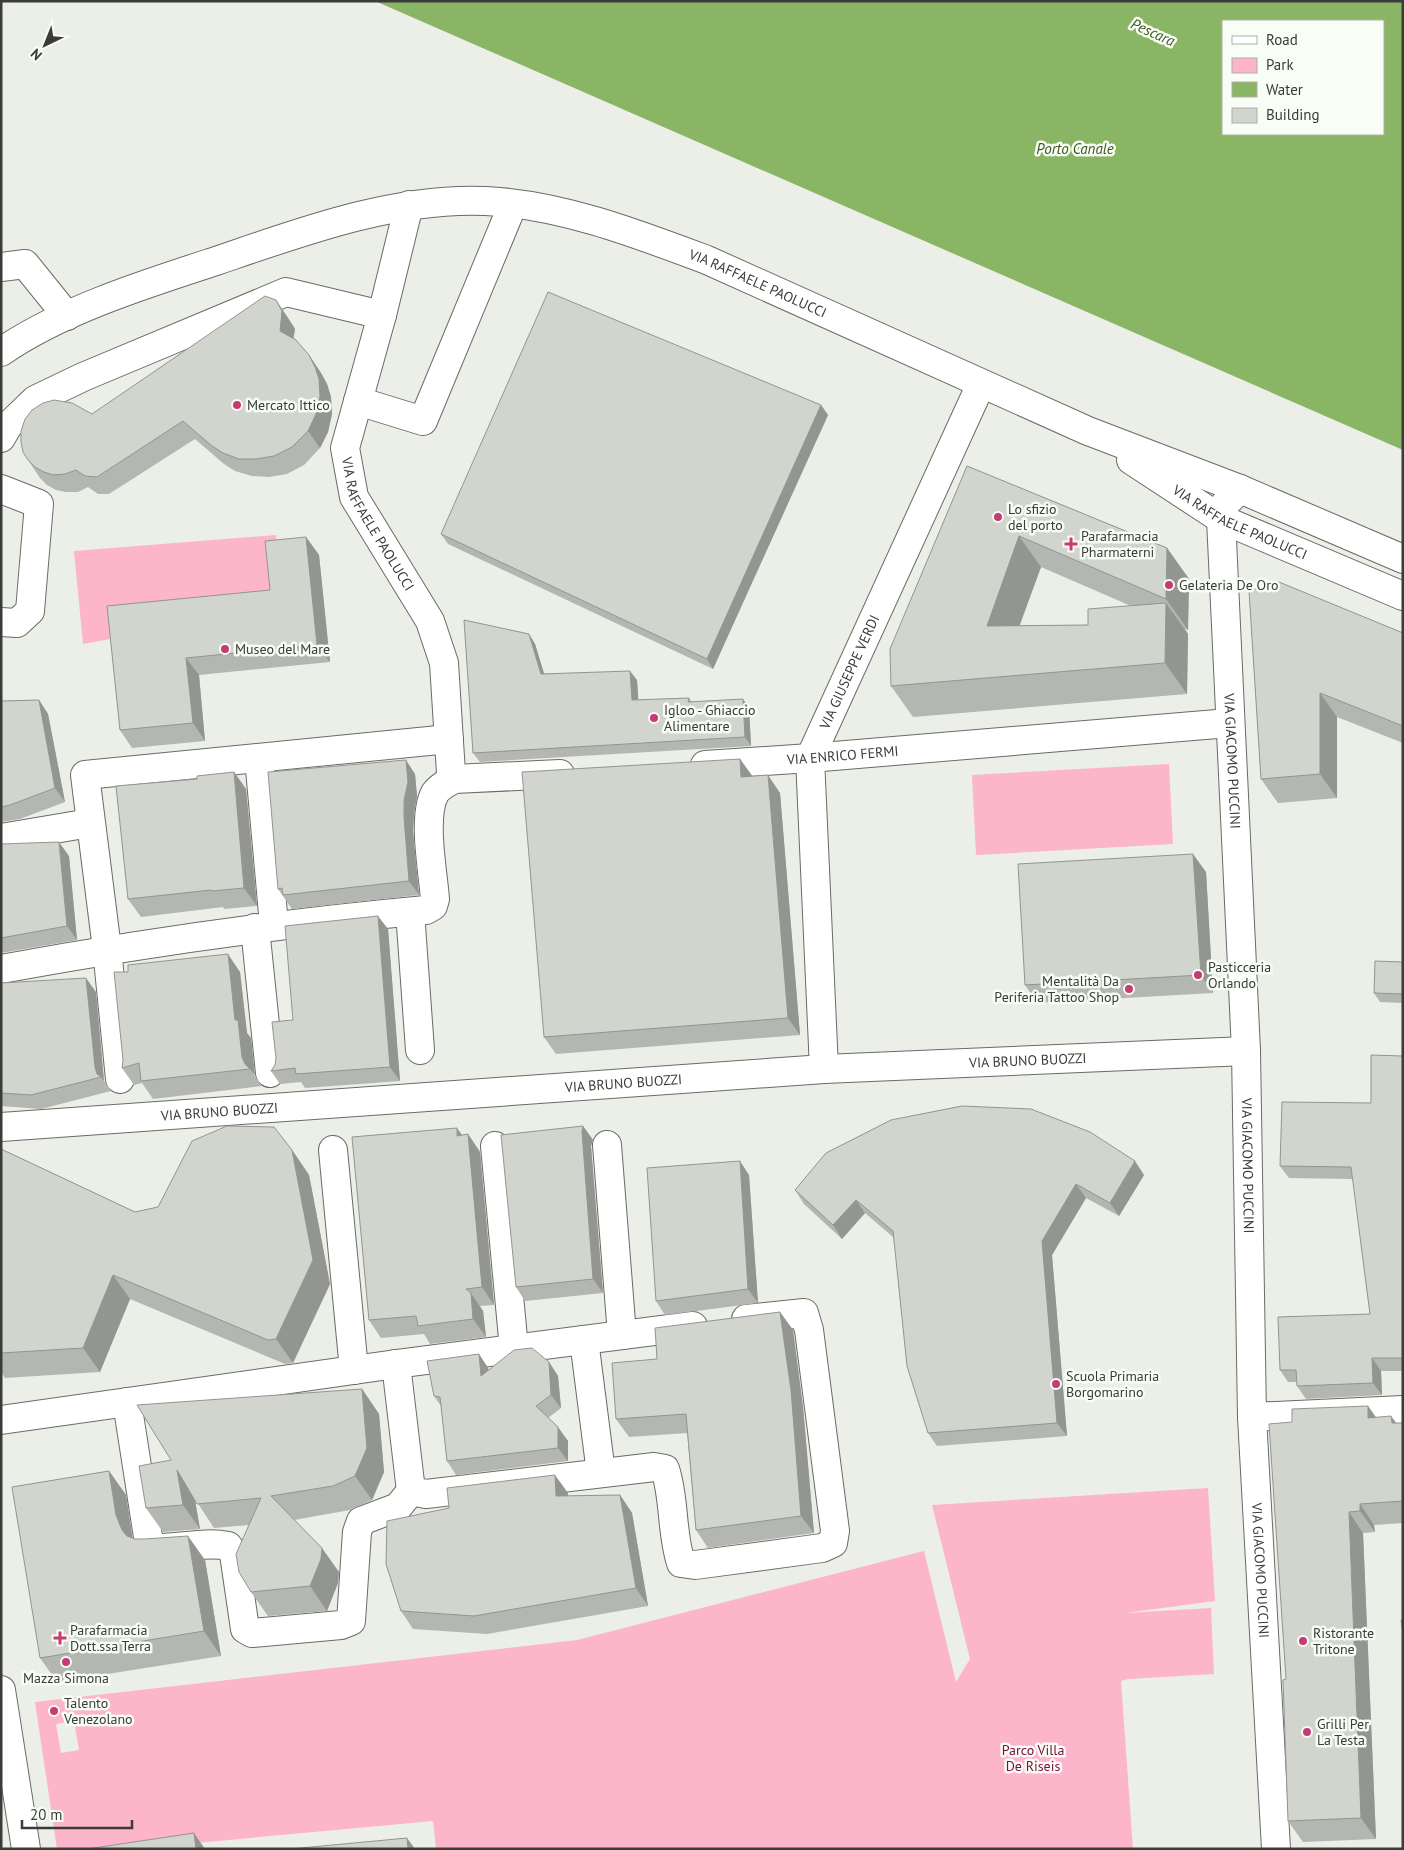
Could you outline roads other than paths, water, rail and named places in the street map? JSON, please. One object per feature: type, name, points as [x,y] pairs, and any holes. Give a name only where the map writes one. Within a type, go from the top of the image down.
[{"type":"street","name":"VIA RAFFAELE PAOLUCCI","points":[[1,352],[67,316],[169,276],[310,230],[409,205],[458,201],[486,201],[513,204],[593,220],[707,260],[1088,431],[1240,488],[1403,559]]},
{"type":"street","points":[[358,400],[422,421],[513,204]]},
{"type":"street","name":"VIA RAFFAELE PAOLUCCI","points":[[409,205],[382,315],[345,448],[354,497],[430,620],[444,663],[451,773],[454,780]]},
{"type":"street","points":[[9,261],[67,316]]},
{"type":"street","points":[[1,438],[8,426],[36,400],[83,377],[286,292],[382,315]]},
{"type":"street","name":"VIA GIUSEPPE VERDI","points":[[824,1070],[810,758],[981,384]]},
{"type":"street","name":"VIA RAFFAELE PAOLUCCI","points":[[1088,431],[1221,518],[1403,596]]},
{"type":"street","name":"VIA GIACOMO PUCCINI","points":[[1240,488],[1225,504],[1221,518],[1229,723],[1246,1051],[1252,1417],[1276,1849]]},
{"type":"street","points":[[1,489],[39,504],[30,611],[17,623],[1,622]]},
{"type":"street","name":"VIA ENRICO FERMI","points":[[681,766],[810,758],[1229,723]]},
{"type":"street","points":[[120,1079],[107,949],[85,775],[449,739]]},
{"type":"street","points":[[259,758],[270,1073]]},
{"type":"street","points":[[1,969],[107,949],[264,927],[426,910],[433,906],[435,899],[428,824],[432,802],[436,792],[443,785],[454,780],[582,772]]},
{"type":"street","points":[[1,838],[90,823]]},
{"type":"street","points":[[410,912],[420,1050]]},
{"type":"street","name":"VIA BRUNO BUOZZI","points":[[1,1127],[824,1070],[1246,1051]]},
{"type":"street","points":[[607,1145],[622,1335]]},
{"type":"street","points":[[495,1146],[514,1349]]},
{"type":"street","points":[[333,1150],[354,1370]]},
{"type":"street","points":[[1,1420],[396,1364],[804,1313],[809,1330],[835,1531],[833,1543],[822,1548],[695,1565],[681,1563],[677,1550],[669,1482],[665,1469],[654,1467],[426,1494],[411,1491]]},
{"type":"street","points":[[584,1340],[601,1473]]},
{"type":"street","points":[[127,1402],[148,1537],[153,1548],[166,1549],[218,1544],[228,1546],[234,1554],[245,1629],[252,1633],[341,1625],[351,1621],[358,1532],[361,1521],[398,1507],[411,1491],[396,1364]]},
{"type":"street","points":[[1252,1417],[1403,1410]]},
{"type":"street","points":[[1,1690],[26,1849]]},
{"type":"water","name":"Porto Canale","points":[[375,1],[1403,1],[1403,450]]},
{"type":"place","name":"Mercato Ittico","points":[[237,405]]},
{"type":"place","name":"Lo sfizio del porto","points":[[998,517]]},
{"type":"place","name":"Parafarmacia Pharmaterni","points":[[1071,544]]},
{"type":"place","name":"Gelateria De Oro","points":[[1169,585]]},
{"type":"place","name":"Museo del Mare","points":[[225,649]]},
{"type":"place","name":"Igloo - Ghiaccio Alimentare","points":[[654,718]]},
{"type":"place","name":"Pasticceria Orlando","points":[[1198,975]]},
{"type":"place","name":"Mentalità Da Periferia Tattoo Shop","points":[[1129,989]]},
{"type":"place","name":"Scuola Primaria Borgomarino","points":[[1056,1384]]},
{"type":"place","name":"Parafarmacia Dott.ssa Terra","points":[[60,1638]]},
{"type":"place","name":"Ristorante Tritone","points":[[1303,1641]]},
{"type":"place","name":"Mazza Simona","points":[[66,1662]]},
{"type":"place","name":"Talento Venezolano","points":[[54,1711]]},
{"type":"place","name":"Grilli Per La Testa","points":[[1307,1732]]},
{"type":"water label","name":"Pescara","points":[[1153,32]]},
{"type":"park label","name":"Parco Villa De Riseis","points":[[1033,1758]]}]
